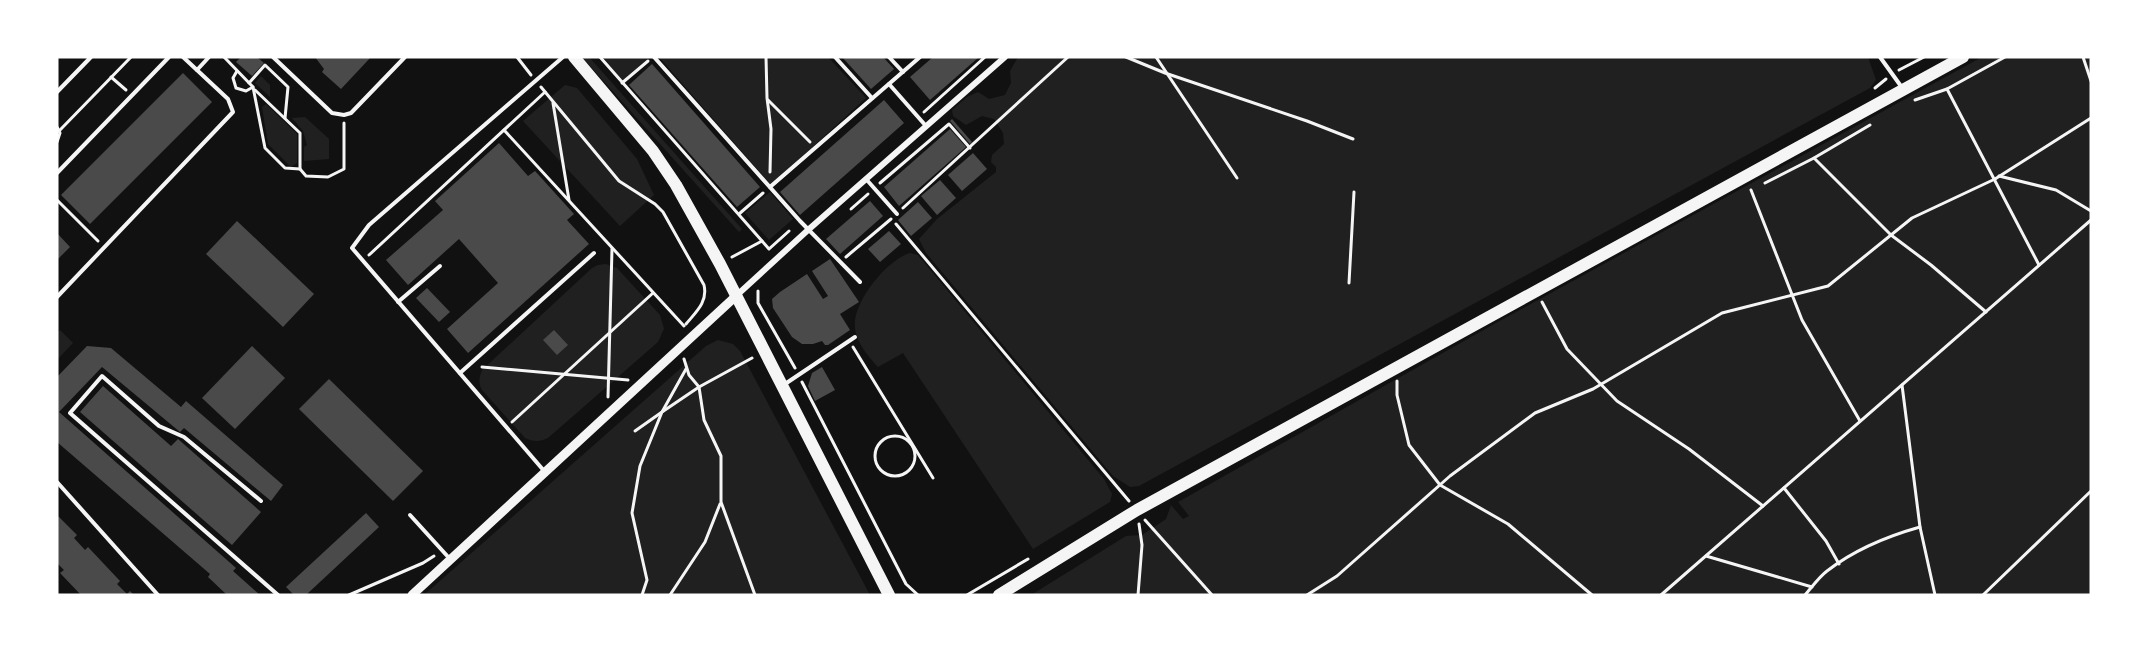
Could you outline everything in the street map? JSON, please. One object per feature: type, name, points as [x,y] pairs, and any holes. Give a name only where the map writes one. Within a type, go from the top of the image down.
[{"type":"main road","points":[[574,57],[653,151],[676,185],[736,296],[889,595]]},
{"type":"main road","points":[[999,595],[1137,510],[1963,57]]},
{"type":"street","points":[[412,595],[808,230],[1005,57]]},
{"type":"lane","points":[[57,92],[91,57]]},
{"type":"lane","points":[[57,173],[169,57]]},
{"type":"lane","points":[[57,297],[233,112],[228,99],[183,57]]},
{"type":"lane","points":[[197,70],[209,57]]},
{"type":"lane","points":[[273,57],[332,113],[344,115],[351,113],[405,57]]},
{"type":"lane","points":[[546,473],[352,248],[369,225],[563,57]]},
{"type":"lane","points":[[653,57],[808,230],[860,282]]},
{"type":"lane","points":[[835,57],[872,98]]},
{"type":"lane","points":[[890,57],[903,72]]},
{"type":"lane","points":[[770,187],[920,57]]},
{"type":"lane","points":[[1880,57],[1903,90]]},
{"type":"lane","points":[[889,84],[927,127]]},
{"type":"lane","points":[[866,179],[897,214]]},
{"type":"lane","points":[[460,373],[594,253]]},
{"type":"lane","points":[[398,302],[440,266]]},
{"type":"lane","points":[[782,386],[855,337]]},
{"type":"lane","points":[[261,501],[184,437],[159,426],[102,376],[70,413],[278,595]]},
{"type":"lane","points":[[57,482],[158,595]]},
{"type":"lane","points":[[410,515],[451,560]]},
{"type":"path","points":[[57,142],[60,136],[58,129],[131,57]]},
{"type":"path","points":[[224,57],[300,133],[300,169],[306,176],[328,177],[344,168],[344,115]]},
{"type":"path","points":[[504,130],[683,327],[705,300],[706,291],[668,221],[655,204],[619,181],[517,57]]},
{"type":"path","points":[[600,57],[769,249],[800,221]]},
{"type":"path","points":[[622,83],[653,57]]},
{"type":"path","points":[[740,214],[770,187],[771,129],[767,98],[766,57]]},
{"type":"path","points":[[918,117],[986,57]]},
{"type":"path","points":[[840,262],[897,214],[1068,57]]},
{"type":"path","points":[[1126,57],[1353,139]]},
{"type":"path","points":[[1156,57],[1236,178]]},
{"type":"path","points":[[2083,57],[2091,81]]},
{"type":"path","points":[[249,83],[265,65],[288,87],[285,118]]},
{"type":"path","points":[[237,71],[233,78],[236,88],[246,92],[253,88]]},
{"type":"path","points":[[111,77],[132,96]]},
{"type":"path","points":[[253,88],[265,148],[285,168],[300,169]]},
{"type":"path","points":[[1947,89],[1997,178],[2039,265]]},
{"type":"path","points":[[363,261],[545,92]]},
{"type":"path","points":[[767,98],[815,148]]},
{"type":"path","points":[[553,101],[570,202]]},
{"type":"path","points":[[1307,595],[1337,576],[1440,485],[1535,413],[1601,384],[1722,313],[1828,286],[1912,218],[1997,178],[2091,118]]},
{"type":"path","points":[[874,189],[949,124],[970,148]]},
{"type":"path","points":[[1814,158],[1892,235],[1986,312]]},
{"type":"path","points":[[1997,178],[2056,190],[2091,211]]},
{"type":"path","points":[[1751,190],[1790,296],[1860,421]]},
{"type":"path","points":[[1348,283],[1354,192]]},
{"type":"path","points":[[57,201],[105,248]]},
{"type":"path","points":[[892,218],[1137,510],[1212,595]]},
{"type":"path","points":[[1661,595],[2091,220]]},
{"type":"path","points":[[608,397],[612,248]]},
{"type":"path","points":[[760,287],[758,303],[798,375],[906,584],[918,595]]},
{"type":"path","points":[[506,428],[654,293]]},
{"type":"path","points":[[1539,298],[1567,349],[1617,401],[1689,449],[1763,506]]},
{"type":"path","points":[[849,341],[933,478]]},
{"type":"path","points":[[684,345],[686,369],[699,387],[704,420],[720,456],[721,502],[755,595]]},
{"type":"path","points":[[635,431],[699,387],[764,351]]},
{"type":"path","points":[[468,365],[627,380],[621,386]]},
{"type":"path","points":[[1397,367],[1397,395],[1409,445],[1440,485],[1508,524],[1592,595]]},
{"type":"path","points":[[642,595],[647,580],[632,513],[640,466],[662,412],[686,369]]},
{"type":"path","points":[[1902,385],[1920,528],[1935,595]]},
{"type":"path","points":[[600,404],[615,391]]},
{"type":"path","points":[[888,436],[903,437],[913,446],[916,458],[911,470],[906,474],[893,476],[882,471],[878,466],[875,452],[882,440],[888,436]]},
{"type":"path","points":[[1784,488],[1826,542],[1839,564]]},
{"type":"path","points":[[1983,595],[2091,491]]},
{"type":"path","points":[[670,595],[705,542],[721,502]]},
{"type":"path","points":[[1137,510],[1142,545],[1138,595]]},
{"type":"path","points":[[1805,595],[1827,571],[1839,564],[1889,536],[1920,528]]},
{"type":"path","points":[[349,595],[423,563],[441,549]]},
{"type":"path","points":[[1706,555],[1812,586]]},
{"type":"shaded area","points":[[582,57],[589,57],[742,229],[739,232]]},
{"type":"shaded area","points":[[603,57],[649,57],[623,81]]},
{"type":"shaded area","points":[[659,57],[828,57],[866,98],[771,185]]},
{"type":"shaded area","points":[[1018,57],[1868,57],[1876,80],[1870,88],[1139,486],[1130,487],[1113,476],[926,253],[919,239],[937,219],[996,172],[996,167],[991,162],[992,155],[1004,144],[1003,133],[994,119],[982,116],[966,125],[953,116],[952,110],[967,97],[978,92],[989,99],[1005,95],[1011,83],[1010,71]]},
{"type":"shaded area","points":[[1982,57],[2091,57],[2091,595],[1031,595],[1126,536],[1142,535],[1166,519],[1171,505],[1183,519],[1189,516],[1178,502],[1496,323]]},
{"type":"shaded area","points":[[261,76],[270,85],[270,97],[255,83]]},
{"type":"shaded area","points":[[565,85],[577,88],[637,159],[654,195],[620,226],[523,121]]},
{"type":"shaded area","points":[[266,104],[297,134],[297,163],[291,167],[268,144],[262,107]]},
{"type":"shaded area","points":[[305,117],[329,139],[329,159],[304,161],[304,147],[307,145],[303,131],[292,118]]},
{"type":"shaded area","points":[[770,192],[793,219],[769,240],[745,213]]},
{"type":"shaded area","points":[[910,253],[918,255],[1104,479],[1112,494],[1110,502],[1033,549],[903,353],[878,367],[858,340],[855,321],[867,291],[892,263]]},
{"type":"shaded area","points":[[606,264],[617,268],[660,315],[664,329],[658,342],[548,438],[536,441],[525,438],[482,390],[479,380],[482,370],[592,268]]},
{"type":"shaded area","points":[[60,330],[73,343],[57,360],[57,333]]},
{"type":"shaded area","points":[[718,340],[733,344],[740,351],[870,595],[424,595],[706,346]]},
{"type":"building","points":[[241,57],[257,57],[264,63],[252,76],[236,62]]},
{"type":"building","points":[[315,57],[371,57],[341,89],[322,72],[324,69]]},
{"type":"building","points":[[842,57],[883,57],[894,69],[871,89]]},
{"type":"building","points":[[933,57],[979,57],[930,100],[910,77]]},
{"type":"building","points":[[652,64],[760,187],[737,207],[629,85]]},
{"type":"building","points":[[183,73],[212,102],[90,224],[61,195]]},
{"type":"building","points":[[884,100],[904,123],[800,215],[780,192]]},
{"type":"building","points":[[952,119],[972,142],[970,144],[950,121]]},
{"type":"building","points":[[950,129],[966,147],[899,206],[884,187]]},
{"type":"building","points":[[499,143],[528,176],[535,171],[574,214],[567,220],[589,244],[468,353],[447,329],[498,283],[459,239],[408,285],[386,260],[443,210],[435,201]]},
{"type":"building","points":[[973,153],[987,169],[962,191],[948,175]]},
{"type":"building","points":[[940,180],[956,198],[937,215],[921,196]]},
{"type":"building","points":[[870,201],[883,216],[840,254],[826,239]]},
{"type":"building","points":[[918,202],[932,218],[911,236],[898,220]]},
{"type":"building","points":[[237,221],[314,294],[283,327],[206,254]]},
{"type":"building","points":[[889,231],[901,244],[880,262],[868,249]]},
{"type":"building","points":[[57,233],[70,247],[57,260]]},
{"type":"building","points":[[830,259],[859,302],[840,314],[850,330],[828,345],[822,341],[802,344],[792,337],[773,308],[772,299],[807,274],[823,299],[828,296],[812,271]]},
{"type":"building","points":[[427,288],[450,312],[439,322],[416,298]]},
{"type":"building","points":[[554,330],[568,345],[557,355],[543,340]]},
{"type":"building","points":[[87,346],[111,348],[181,407],[186,401],[283,485],[271,501],[184,428],[180,432],[102,367],[59,412],[236,568],[233,571],[260,595],[227,595],[208,577],[210,574],[57,442],[57,377]]},
{"type":"building","points":[[252,346],[285,378],[235,429],[202,398]]},
{"type":"building","points":[[822,367],[835,390],[815,401],[808,386],[812,373]]},
{"type":"building","points":[[329,379],[423,471],[393,501],[299,409]]},
{"type":"building","points":[[103,386],[171,446],[178,439],[261,512],[232,545],[80,412]]},
{"type":"building","points":[[366,513],[379,527],[306,595],[294,595],[286,587]]},
{"type":"building","points":[[57,515],[77,535],[74,538],[85,550],[88,547],[120,581],[117,584],[127,594],[130,591],[134,595],[81,595],[60,573],[64,570],[57,563]]}]
